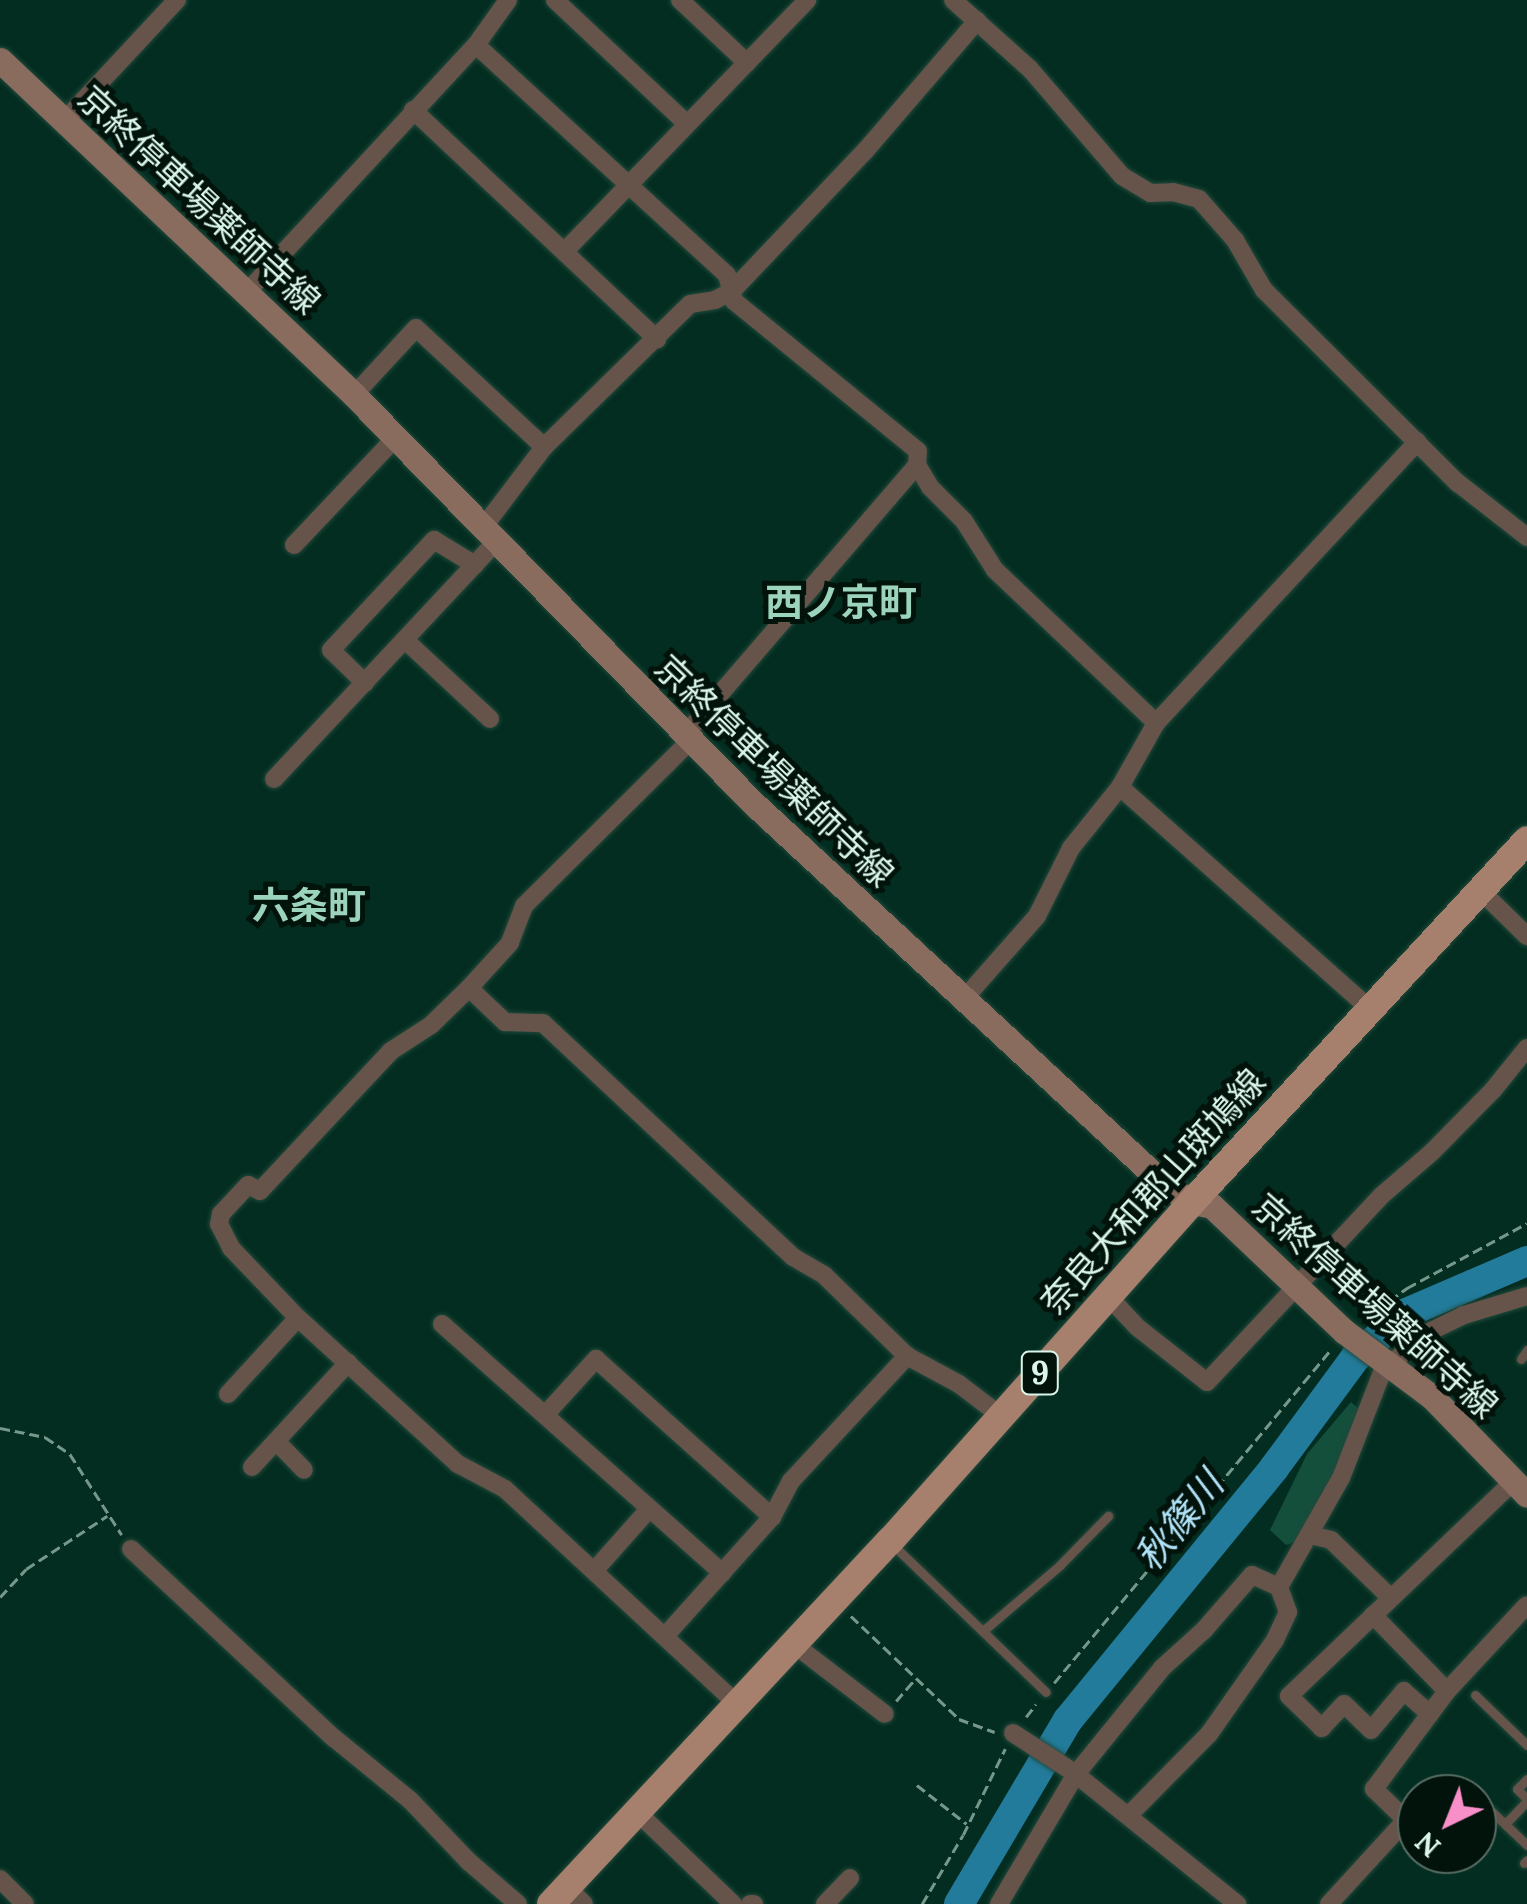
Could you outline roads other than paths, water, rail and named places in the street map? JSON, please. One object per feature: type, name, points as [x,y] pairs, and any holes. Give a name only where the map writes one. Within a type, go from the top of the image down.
[{"type":"main road","name":"京終停車場薬師寺線","points":[[0,60],[354,396],[687,739],[963,1000],[1164,1184],[1192,1202],[1212,1206],[1344,1332],[1432,1398],[1520,1488]]},
{"type":"main road","name":"奈良大和郡山斑鳩線","points":[[567,1898],[637,1812],[890,1542],[1192,1202],[1527,840]]},
{"type":"street","points":[[64,120],[177,0]]},
{"type":"street","points":[[246,293],[476,45],[508,0]]},
{"type":"street","points":[[554,0],[687,124]]},
{"type":"street","points":[[680,0],[747,63]]},
{"type":"street","points":[[952,0],[1030,69],[1122,176],[1150,193],[1173,192],[1200,200],[1235,240],[1264,290],[1458,483],[1527,537]]},
{"type":"street","points":[[565,251],[804,1]]},
{"type":"street","points":[[274,778],[475,565],[544,447],[690,304],[715,300],[732,291],[865,150],[977,21]]},
{"type":"street","points":[[476,45],[727,275],[734,302],[918,451],[916,465],[687,739],[524,906],[510,943],[469,988],[430,1025],[390,1051],[260,1191],[248,1185],[221,1214],[219,1224],[230,1248],[298,1318],[458,1464],[505,1489],[738,1705]]},
{"type":"street","points":[[414,110],[657,339]]},
{"type":"street","points":[[354,396],[416,328],[544,447]]},
{"type":"street","points":[[294,545],[396,437]]},
{"type":"street","points":[[963,1000],[1037,916],[1071,848],[1120,788],[1156,724],[1417,442]]},
{"type":"street","points":[[916,465],[930,487],[964,521],[995,570],[1156,724]]},
{"type":"street","points":[[364,682],[330,650],[434,540],[475,565]]},
{"type":"street","points":[[405,640],[490,719]]},
{"type":"street","points":[[1120,788],[1370,1009]]},
{"type":"street","points":[[1480,890],[1527,936]]},
{"type":"street","points":[[469,988],[505,1022],[543,1023],[793,1257],[824,1275],[907,1356],[959,1384],[1001,1416]]},
{"type":"street","points":[[1110,1297],[1137,1327],[1207,1382],[1381,1196],[1444,1140],[1527,1048]]},
{"type":"street","points":[[1279,1587],[1340,1478],[1386,1362],[1390,1364],[1425,1334],[1464,1315],[1527,1296]]},
{"type":"street","points":[[228,1394],[298,1318]]},
{"type":"street","points":[[442,1324],[722,1573]]},
{"type":"street","points":[[666,1635],[772,1517],[791,1482],[907,1356]]},
{"type":"street","points":[[545,1416],[596,1359],[772,1517]]},
{"type":"street","points":[[252,1467],[348,1363]]},
{"type":"street","points":[[276,1441],[304,1470]]},
{"type":"street","points":[[1430,1714],[1404,1691],[1371,1730],[1344,1704],[1322,1728],[1288,1696],[1373,1615],[1520,1488]]},
{"type":"street","points":[[594,1571],[649,1508]]},
{"type":"street","points":[[1310,1536],[1331,1540],[1392,1598]]},
{"type":"street","points":[[131,1549],[334,1738],[410,1800],[518,1904]]},
{"type":"street","points":[[999,1904],[1075,1773],[1162,1668],[1252,1576],[1279,1587],[1288,1612],[1243,1690],[1209,1734],[1129,1815]]},
{"type":"street","points":[[1329,1904],[1406,1820],[1374,1789],[1447,1691],[1527,1604]]},
{"type":"street","points":[[1373,1615],[1447,1691]]},
{"type":"street","points":[[794,1645],[885,1714]]},
{"type":"street","points":[[1014,1735],[1075,1773],[1236,1904]]},
{"type":"street","points":[[637,1812],[734,1904]]},
{"type":"street","points":[[825,1904],[850,1878]]},
{"type":"street","points":[[0,1879],[25,1904]]},
{"type":"lane","points":[[984,1630],[1060,1566],[1108,1516]]},
{"type":"lane","points":[[890,1542],[1046,1692]]},
{"type":"lane","points":[[1475,1696],[1527,1744]]},
{"type":"lane","points":[[1505,1824],[1527,1800],[1517,1789],[1527,1778]]},
{"type":"lane","points":[[1497,1817],[1527,1845]]},
{"type":"waterway","name":"秋篠川","points":[[959,1904],[1068,1720],[1274,1468],[1355,1358],[1404,1314],[1527,1261]]},
{"type":"district","name":"西ノ京町","points":[[841,603]]},
{"type":"district","name":"六条町","points":[[309,906]]}]
